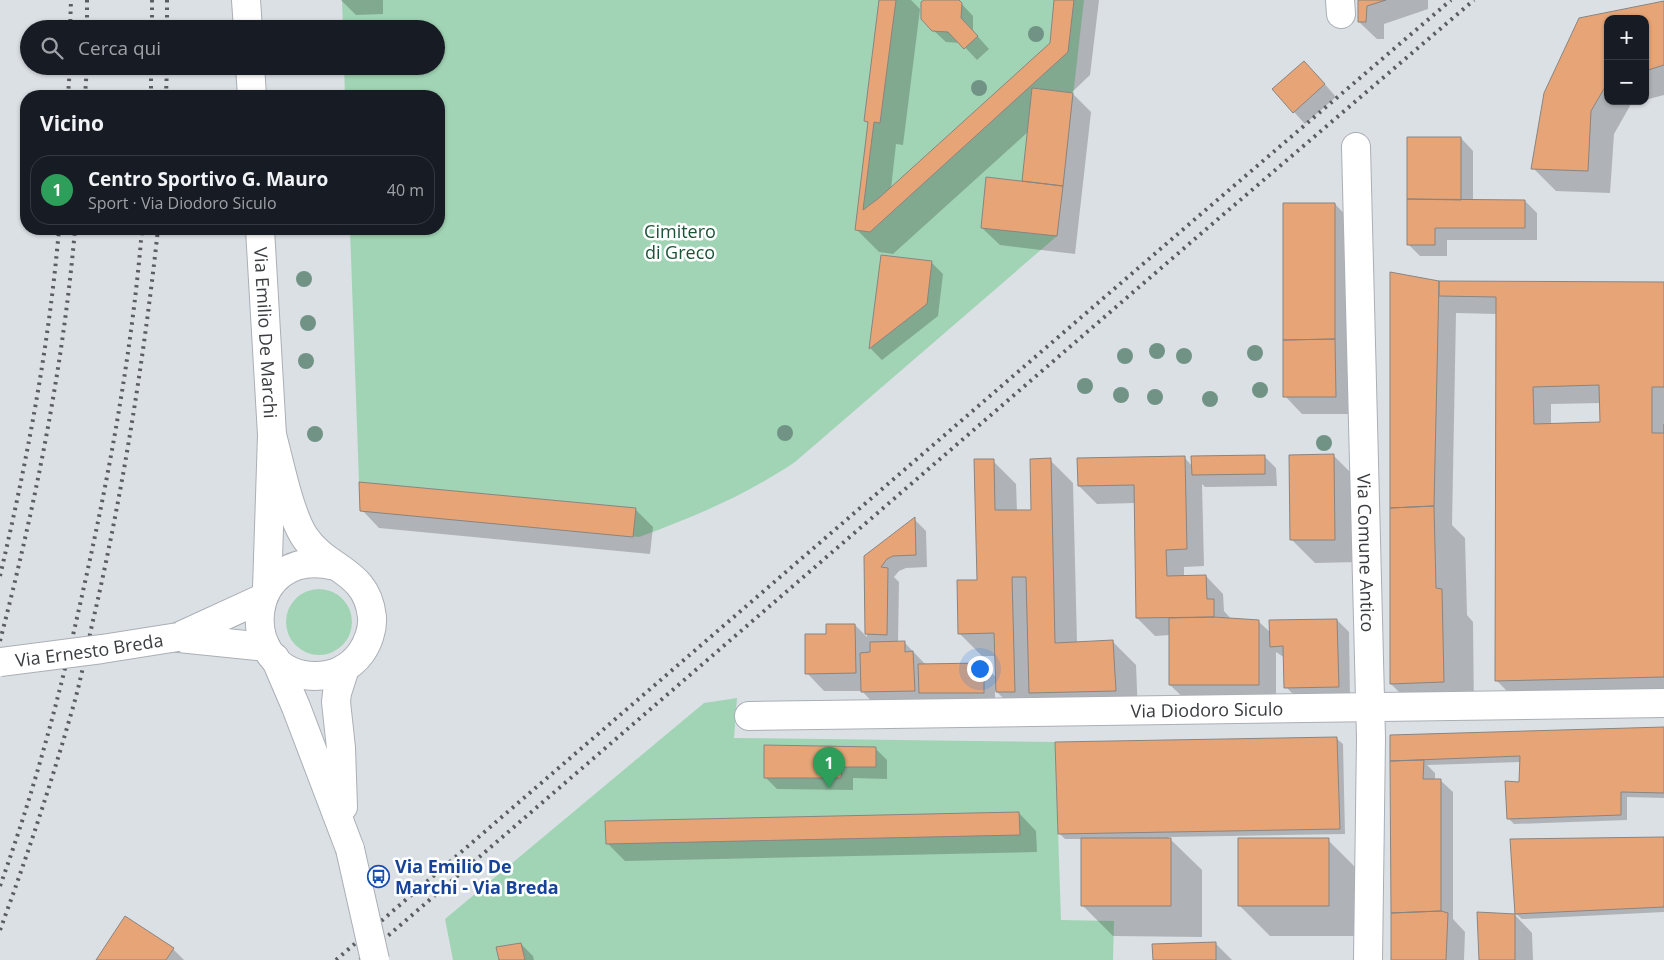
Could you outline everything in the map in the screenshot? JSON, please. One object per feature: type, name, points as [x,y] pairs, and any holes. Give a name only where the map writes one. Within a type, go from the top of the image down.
[{"type":"street","points":[[246,0],[247,20]]},
{"type":"street","points":[[251,75],[252,90]]},
{"type":"street","name":"Via Comune Antico","points":[[1356,147],[1370,708],[1368,960]]},
{"type":"street","name":"Via Emilio De Marchi","points":[[260,235],[272,435],[265,593],[259,620],[260,633],[296,707],[347,839],[376,960]]},
{"type":"street","name":"Via Emilio De Marchi","points":[[270,653],[291,670],[304,675],[325,675],[345,668],[356,659],[370,635],[372,621],[369,600],[362,588],[348,573],[335,566],[314,548],[297,522],[272,435]]},
{"type":"street","points":[[220,631],[265,593],[282,574],[300,565],[314,563],[335,566]]},
{"type":"street","name":"Via Ernesto Breda","points":[[0,662],[220,631],[270,653]]},
{"type":"street","name":"Via Emilio De Marchi","points":[[345,668],[336,702],[347,839]]},
{"type":"street","name":"Via Diodoro Siculo","points":[[749,716],[1664,703]]},
{"type":"green space","name":"Cimitero di Greco","points":[[342,0],[1084,0],[1057,236],[795,462],[739,495],[680,521],[639,537],[360,511],[350,235],[445,235],[445,90],[345,90],[344,75],[445,75],[445,20],[343,20]]},
{"type":"green space","points":[[319,589],[332,592],[342,599],[349,609],[352,622],[349,635],[342,645],[332,652],[319,655],[306,652],[296,645],[289,635],[286,622],[289,609],[296,599],[306,592]]},
{"type":"green space","points":[[737,698],[734,738],[1055,742],[1061,920],[1114,921],[1113,960],[453,960],[445,919],[704,703]]},
{"type":"building","points":[[879,0],[896,0],[880,123],[874,122],[863,210],[879,198],[1050,43],[1054,0],[1074,0],[1068,52],[870,232],[855,230],[868,122],[864,121]]},
{"type":"building","points":[[924,0],[959,0],[962,3],[961,18],[978,36],[964,49],[948,32],[932,31],[921,19],[921,2]]},
{"type":"building","points":[[1358,0],[1386,0],[1367,6],[1366,22],[1358,22]]},
{"type":"building","points":[[1664,1],[1664,65],[1649,70],[1649,15],[1604,15],[1604,89],[1591,111],[1588,171],[1531,169],[1544,93],[1579,18]]},
{"type":"building","points":[[1304,61],[1325,84],[1293,113],[1272,89]]},
{"type":"building","points":[[1032,88],[1073,93],[1063,186],[1022,181]]},
{"type":"building","points":[[1407,137],[1461,137],[1461,200],[1407,199]]},
{"type":"building","points":[[986,177],[1063,186],[1057,236],[981,228]]},
{"type":"building","points":[[1407,199],[1525,200],[1525,228],[1435,228],[1435,245],[1407,245]]},
{"type":"building","points":[[1283,203],[1335,203],[1335,339],[1283,340]]},
{"type":"building","points":[[881,255],[932,261],[927,304],[869,349]]},
{"type":"building","points":[[1390,272],[1439,281],[1434,506],[1390,508]]},
{"type":"building","points":[[1439,281],[1664,282],[1664,387],[1652,387],[1652,433],[1664,433],[1664,677],[1495,681],[1496,297],[1439,296]],"holes":[[[1599,385],[1600,422],[1534,424],[1533,387]]]},
{"type":"building","points":[[1335,339],[1336,397],[1283,397],[1283,340]]},
{"type":"building","points":[[1334,454],[1335,540],[1290,540],[1289,455]]},
{"type":"building","points":[[1265,455],[1265,474],[1192,475],[1191,456]]},
{"type":"building","points":[[1185,456],[1187,549],[1166,550],[1167,576],[1206,575],[1207,599],[1214,599],[1214,617],[1136,618],[1134,485],[1078,486],[1077,458]]},
{"type":"building","points":[[1051,458],[1055,643],[1113,640],[1116,691],[1029,693],[1026,577],[1012,577],[1015,692],[996,692],[994,633],[958,634],[957,580],[977,580],[974,459],[994,459],[995,510],[1031,510],[1030,459]]},
{"type":"building","points":[[359,482],[636,508],[633,537],[360,511]]},
{"type":"building","points":[[1434,506],[1436,588],[1442,589],[1444,682],[1390,684],[1390,508]]},
{"type":"building","points":[[915,517],[916,555],[893,556],[887,559],[881,567],[888,568],[887,635],[865,634],[864,556]]},
{"type":"building","points":[[1214,617],[1259,620],[1259,685],[1169,685],[1169,618]]},
{"type":"building","points":[[1337,619],[1339,687],[1284,688],[1283,646],[1270,647],[1269,620]]},
{"type":"building","points":[[826,624],[855,624],[856,673],[805,674],[805,634],[826,634]]},
{"type":"building","points":[[905,641],[905,652],[913,651],[915,691],[861,692],[860,653],[870,652],[870,642]]},
{"type":"building","points":[[984,663],[984,693],[919,693],[918,664]]},
{"type":"building","points":[[1664,727],[1664,793],[1621,792],[1621,815],[1507,819],[1505,781],[1519,782],[1520,756],[1390,761],[1390,735]]},
{"type":"building","points":[[1337,737],[1340,829],[1058,834],[1055,742]]},
{"type":"building","points":[[764,745],[876,747],[876,767],[842,767],[841,778],[764,778]]},
{"type":"building","points":[[1424,760],[1423,779],[1441,779],[1441,911],[1391,913],[1390,761]]},
{"type":"building","points":[[1019,812],[1020,835],[606,844],[605,821]]},
{"type":"building","points":[[1664,837],[1664,907],[1515,914],[1510,839]]},
{"type":"building","points":[[1081,838],[1171,838],[1171,906],[1081,906]]},
{"type":"building","points":[[1238,838],[1329,838],[1329,906],[1238,906]]},
{"type":"building","points":[[1441,911],[1448,913],[1446,960],[1391,960],[1391,913]]},
{"type":"building","points":[[1477,912],[1515,914],[1515,960],[1479,960]]},
{"type":"building","points":[[125,916],[174,948],[166,960],[96,960]]},
{"type":"building","points":[[1216,942],[1216,960],[1153,960],[1152,944]]},
{"type":"building","points":[[521,943],[525,960],[499,960],[496,947]]},
{"type":"railway","points":[[70,20],[71,0]]},
{"type":"railway","points":[[87,0],[87,20]]},
{"type":"railway","points":[[152,0],[152,20]]},
{"type":"railway","points":[[167,0],[167,20]]},
{"type":"railway","points":[[336,960],[1451,0]]},
{"type":"railway","points":[[360,960],[1474,0]]},
{"type":"railway","points":[[68,90],[69,75]]},
{"type":"railway","points":[[85,90],[86,75]]},
{"type":"railway","points":[[151,75],[151,90]]},
{"type":"railway","points":[[166,90],[167,75]]},
{"type":"railway","points":[[0,576],[36,403],[55,273],[58,235]]},
{"type":"railway","points":[[0,641],[25,539],[46,437],[63,333],[74,235]]},
{"type":"railway","points":[[0,886],[25,813],[46,740],[66,666],[93,546],[119,411],[138,275],[141,235]]},
{"type":"railway","points":[[0,930],[49,787],[81,678],[124,469],[140,373],[157,235]]},
{"type":"place","name":"Centro Sportivo G. Mauro","points":[[829,788]]},
{"type":"place","name":"Via Emilio De Marchi - Via Breda","points":[[379,876]]}]
